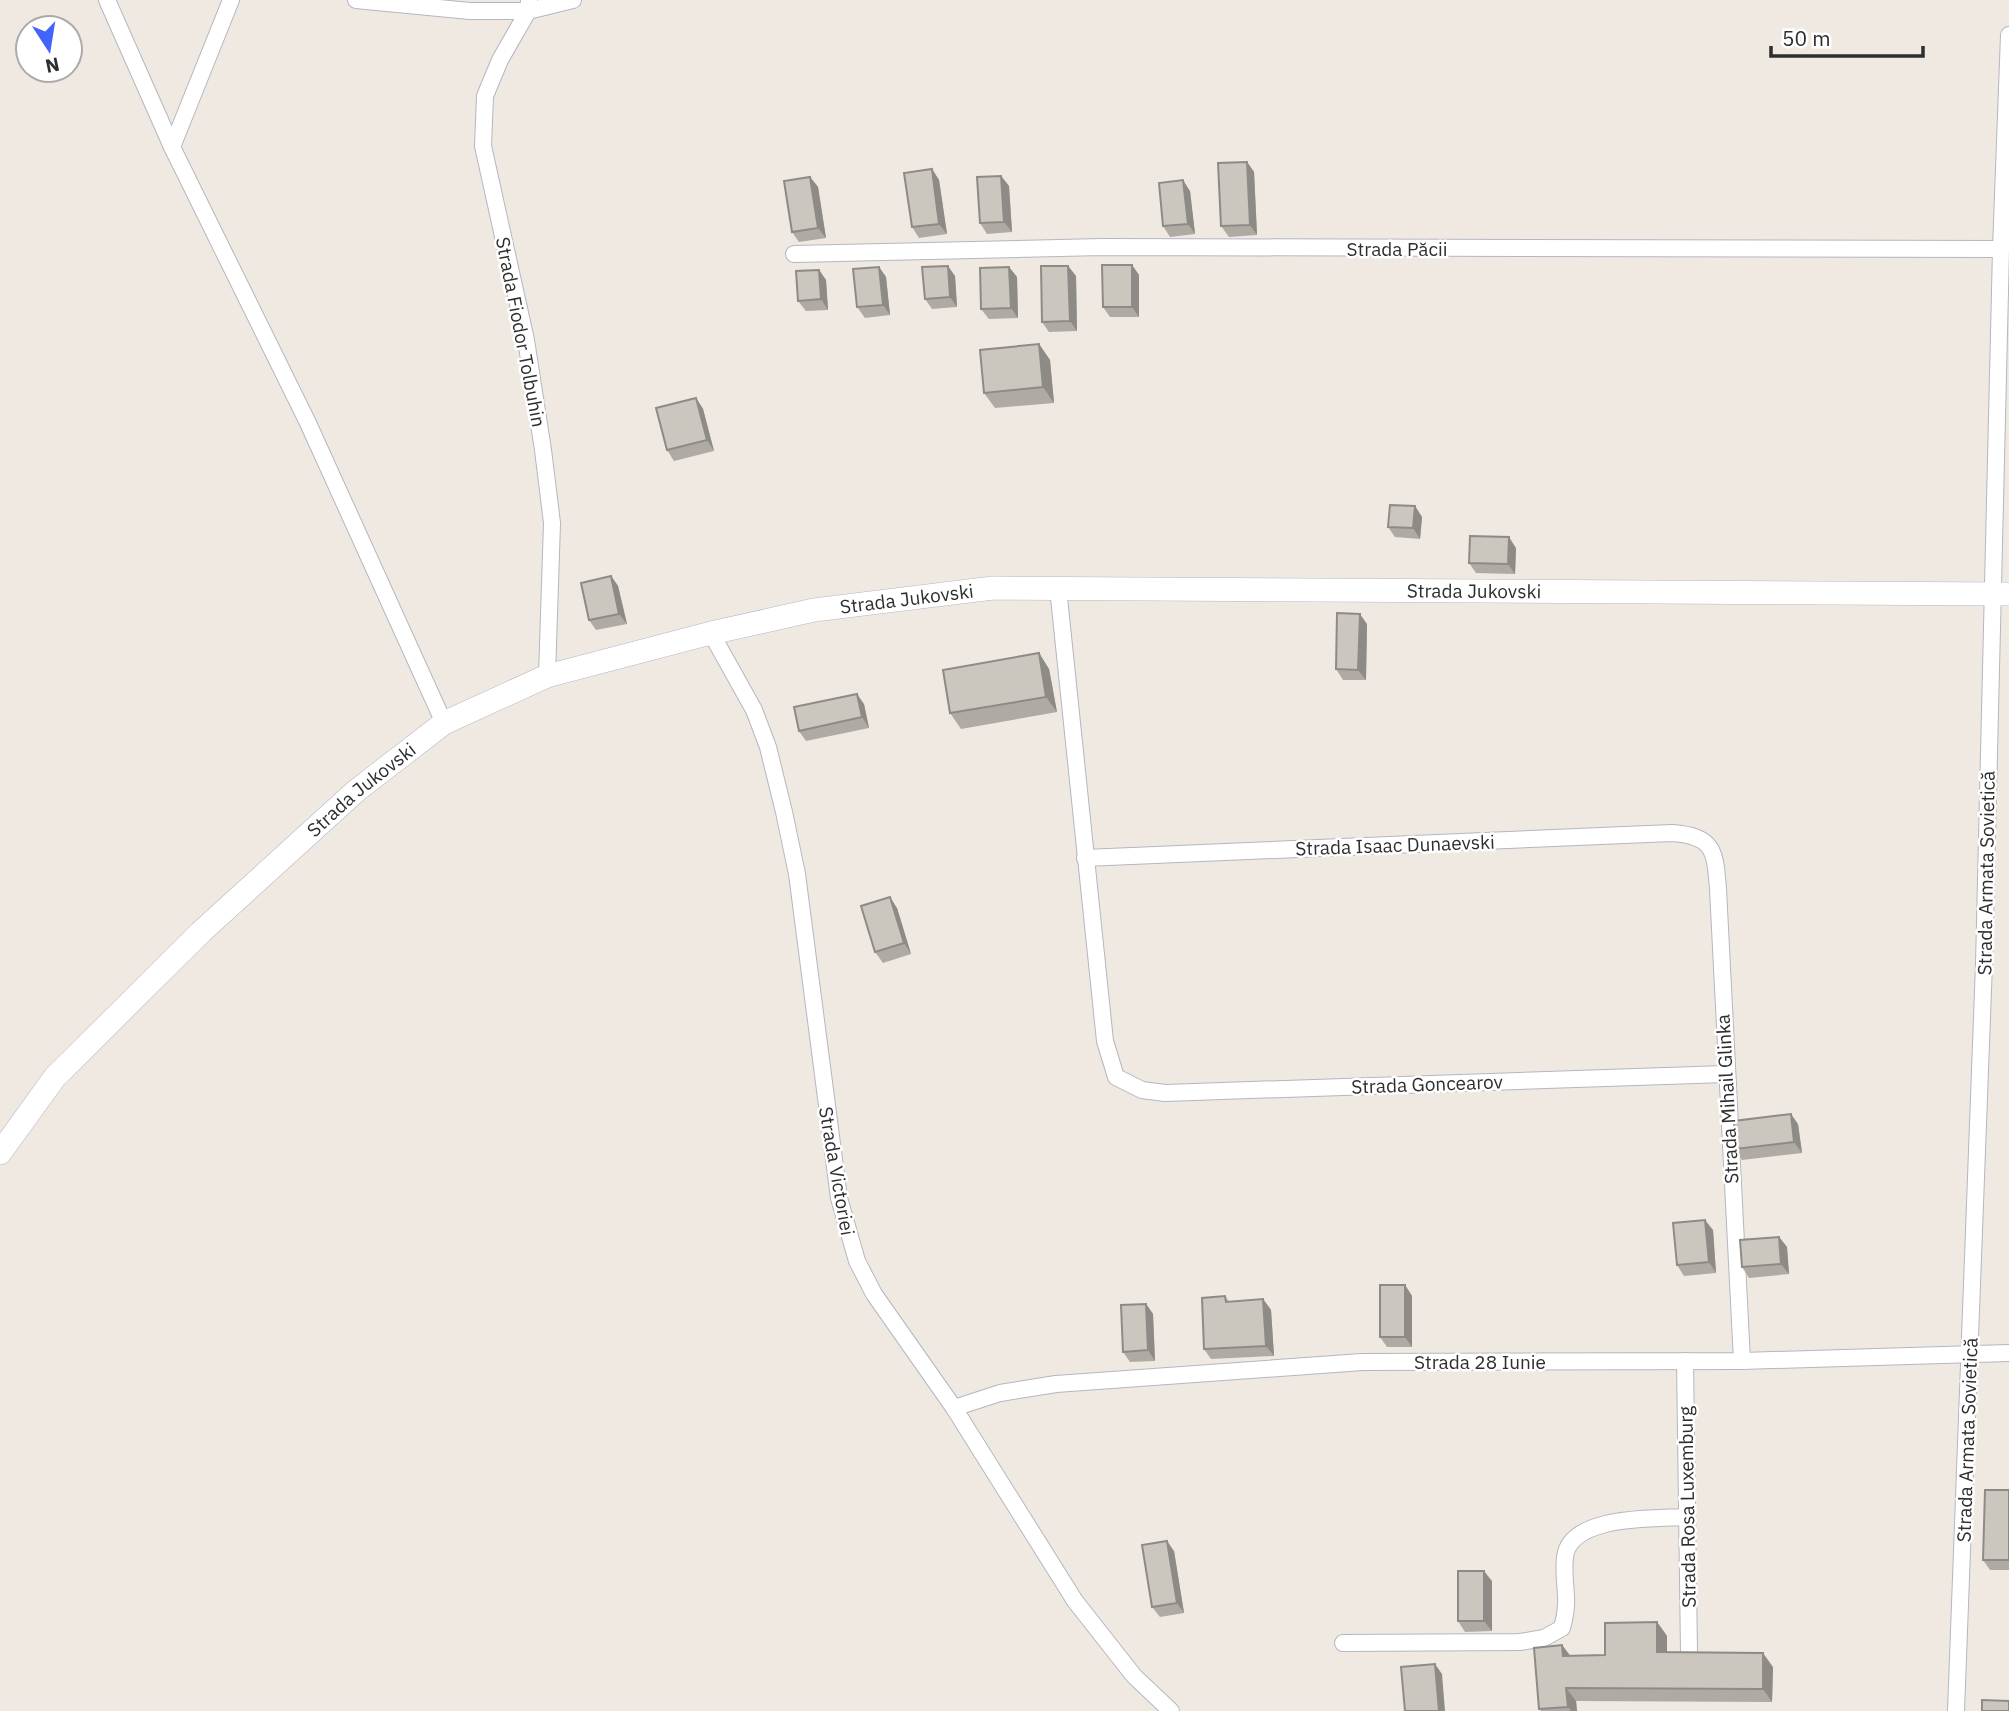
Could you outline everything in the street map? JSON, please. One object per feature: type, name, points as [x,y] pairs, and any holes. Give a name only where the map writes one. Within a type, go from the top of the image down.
[{"type":"main road","name":"Strada Jukovski","points":[[0,1153],[55,1077],[201,932],[356,792],[444,723],[547,676],[711,633],[814,610],[924,594],[993,588],[2001,593]]},
{"type":"street","points":[[107,0],[172,147],[308,423],[444,723]]},
{"type":"street","points":[[172,147],[231,0]]},
{"type":"street","points":[[356,0],[458,11],[573,0]]},
{"type":"street","name":"Strada Fiodor Tolbuhin","points":[[529,6],[500,60],[485,96],[483,146],[526,340],[552,523],[547,676]]},
{"type":"street","name":"Strada Armata Sovietică","points":[[1956,1711],[2001,593],[2001,249],[2009,35]]},
{"type":"street","name":"Strada Păcii","points":[[794,254],[1103,247],[2001,249]]},
{"type":"street","points":[[1058,588],[1085,858]]},
{"type":"street","name":"Strada Victoriei","points":[[711,633],[754,710],[768,747],[784,812],[797,874],[830,1139],[845,1230],[874,1294],[954,1408],[1075,1601],[1134,1676],[1171,1711]]},
{"type":"street","name":"Strada Isaac Dunaevski","points":[[1085,858],[1672,834],[1693,835],[1705,841]]},
{"type":"street","name":"Strada Mihail Glinka","points":[[1705,841],[1713,851],[1716,863],[1742,1361]]},
{"type":"street","name":"Strada Goncearov","points":[[1085,858],[1105,1041],[1116,1077],[1130,1085],[1165,1093],[1725,1074]]},
{"type":"street","name":"Strada 28 Iunie","points":[[954,1408],[1000,1394],[1056,1384],[1362,1362],[1742,1361],[2009,1353]]},
{"type":"street","name":"Strada Rosa Luxemburg","points":[[1685,1361],[1689,1653]]},
{"type":"street","points":[[1343,1643],[1520,1642],[1544,1638],[1562,1628],[1568,1606],[1565,1556],[1572,1540],[1586,1528],[1633,1520],[1686,1517]]},
{"type":"building","points":[[1247,162],[1250,225],[1221,226],[1218,163]]},
{"type":"building","points":[[932,169],[939,224],[912,227],[904,173]]},
{"type":"building","points":[[1001,176],[1004,222],[980,223],[977,177]]},
{"type":"building","points":[[810,177],[818,228],[792,232],[784,181]]},
{"type":"building","points":[[1183,180],[1188,224],[1163,226],[1159,183]]},
{"type":"building","points":[[1102,265],[1132,265],[1132,307],[1103,307]]},
{"type":"building","points":[[948,266],[950,297],[925,299],[922,267]]},
{"type":"building","points":[[1041,266],[1068,266],[1070,321],[1042,322]]},
{"type":"building","points":[[879,267],[883,305],[857,307],[853,269]]},
{"type":"building","points":[[1009,267],[1011,308],[981,309],[980,268]]},
{"type":"building","points":[[819,270],[821,299],[798,301],[796,271]]},
{"type":"building","points":[[1039,344],[1043,387],[984,393],[980,350]]},
{"type":"building","points":[[696,398],[707,440],[667,450],[656,408]]},
{"type":"building","points":[[1390,505],[1415,506],[1413,528],[1388,527]]},
{"type":"building","points":[[1470,536],[1509,537],[1508,564],[1469,563]]},
{"type":"building","points":[[611,576],[619,614],[589,620],[581,583]]},
{"type":"building","points":[[1337,613],[1360,614],[1358,670],[1336,669]]},
{"type":"building","points":[[1039,653],[1046,697],[950,713],[943,670]]},
{"type":"building","points":[[857,694],[862,717],[799,731],[794,707]]},
{"type":"building","points":[[890,897],[904,943],[875,952],[861,906]]},
{"type":"building","points":[[1791,1114],[1794,1142],[1735,1149],[1734,1121]]},
{"type":"building","points":[[1705,1220],[1709,1262],[1677,1265],[1673,1223]]},
{"type":"building","points":[[1779,1237],[1781,1264],[1742,1267],[1740,1240]]},
{"type":"building","points":[[1380,1285],[1405,1285],[1405,1337],[1380,1337]]},
{"type":"building","points":[[1225,1296],[1226,1302],[1263,1299],[1266,1346],[1204,1349],[1202,1298]]},
{"type":"building","points":[[1146,1304],[1148,1350],[1123,1352],[1121,1305]]},
{"type":"building","points":[[1985,1490],[2009,1490],[2009,1560],[1983,1560]]},
{"type":"building","points":[[1167,1541],[1177,1603],[1152,1607],[1142,1545]]},
{"type":"building","points":[[1458,1571],[1484,1571],[1484,1621],[1458,1621]]},
{"type":"building","points":[[1657,1622],[1657,1652],[1763,1653],[1763,1689],[1566,1688],[1568,1707],[1539,1709],[1534,1648],[1562,1645],[1563,1656],[1605,1655],[1605,1623]]},
{"type":"building","points":[[1435,1664],[1439,1711],[1405,1711],[1401,1667]]},
{"type":"building","points":[[1982,1700],[2009,1701],[2009,1711],[1982,1711]]}]
